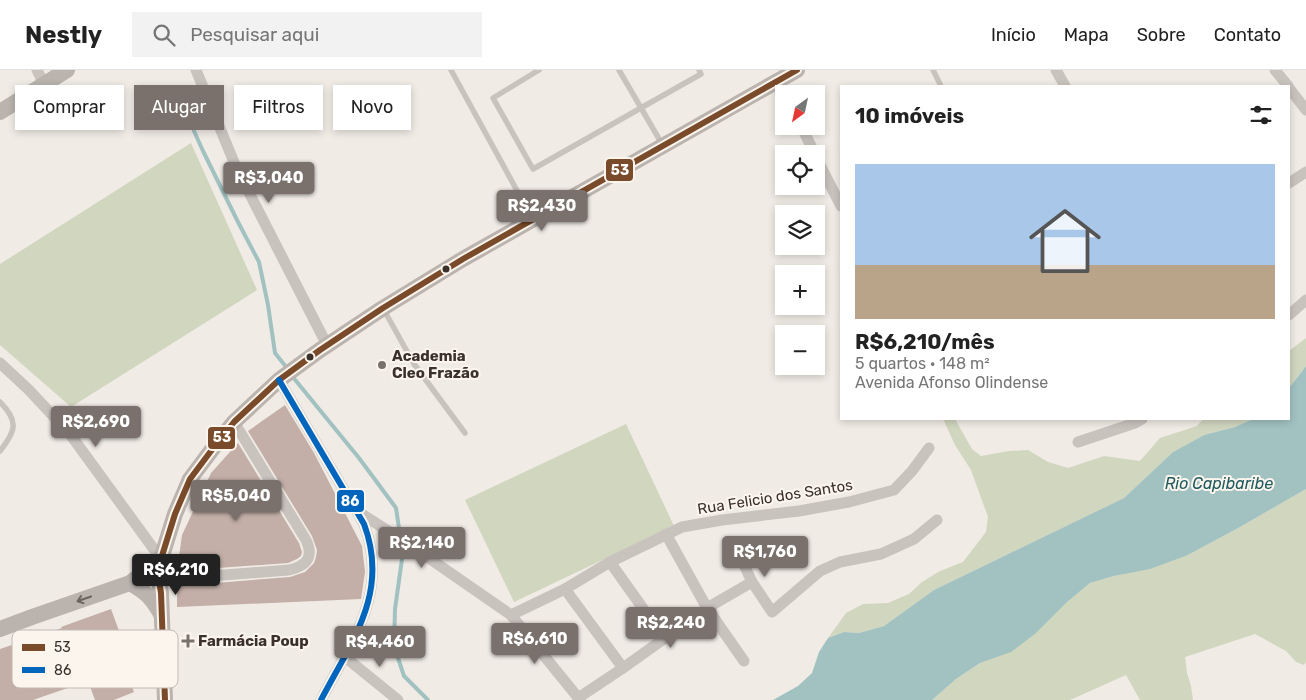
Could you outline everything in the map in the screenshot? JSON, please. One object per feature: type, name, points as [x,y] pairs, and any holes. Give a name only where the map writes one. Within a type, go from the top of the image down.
[{"type":"main road","points":[[0,112],[40,77],[67,70]]},
{"type":"main road","points":[[784,85],[797,70]]},
{"type":"main road","points":[[162,630],[159,580],[160,559],[175,514],[190,479],[234,422],[281,379],[327,345],[383,308],[463,259],[664,146],[775,91]]},
{"type":"main road","points":[[0,630],[130,583],[160,559]]},
{"type":"main road","points":[[130,583],[143,590],[154,601],[161,614]]},
{"type":"street","points":[[196,70],[236,167],[327,345]]},
{"type":"street","points":[[1056,70],[1064,85]]},
{"type":"street","points":[[1275,70],[1286,85]]},
{"type":"street","points":[[1290,90],[1306,110]]},
{"type":"street","points":[[1290,182],[1306,172]]},
{"type":"street","points":[[825,175],[840,204]]},
{"type":"street","points":[[1290,314],[1306,300]]},
{"type":"street","points":[[0,363],[29,390],[70,434],[160,559]]},
{"type":"street","points":[[281,379],[357,511],[369,539],[373,563],[364,616],[356,637],[321,700]]},
{"type":"street","points":[[1078,442],[1140,420]]},
{"type":"street","points":[[159,580],[289,570],[300,568],[306,563],[310,548],[306,540],[234,422]]},
{"type":"street","name":"Rua Felicio dos Santos","points":[[511,615],[682,526],[841,504],[894,490],[912,471],[929,448]]},
{"type":"street","points":[[357,511],[511,615],[579,699],[707,608],[752,582]]},
{"type":"street","points":[[740,556],[752,582],[772,612],[820,571],[840,562],[881,554],[914,539],[937,520]]},
{"type":"street","points":[[666,534],[707,608],[744,661]]},
{"type":"street","points":[[610,562],[664,638]]},
{"type":"street","points":[[564,589],[622,668]]},
{"type":"street","points":[[345,657],[398,700]]},
{"type":"lane","points":[[451,70],[532,220]]},
{"type":"lane","points":[[539,70],[493,98],[533,170],[701,74],[699,70]]},
{"type":"lane","points":[[619,70],[664,146]]},
{"type":"lane","points":[[933,70],[940,85]]},
{"type":"lane","points":[[383,308],[414,364],[466,433]]},
{"type":"lane","points":[[0,402],[8,410],[13,426],[9,440],[0,451]]},
{"type":"green space","points":[[191,143],[257,290],[71,407],[0,345],[0,264]]},
{"type":"green space","points":[[1306,338],[1306,366],[1290,387],[1290,350]]},
{"type":"green space","points":[[943,420],[956,420],[972,449],[981,456],[1028,450],[1048,462],[1068,468],[1104,456],[1140,461],[1160,438],[1197,426],[1202,420],[1251,420],[1235,427],[1204,435],[1173,452],[1124,498],[934,590],[884,626],[859,633],[844,632],[828,638],[846,613],[863,604],[888,603],[909,594],[922,582],[940,571],[963,562],[986,532],[988,517],[971,470],[955,445]]},
{"type":"green space","points":[[626,424],[674,526],[514,602],[465,500]]},
{"type":"green space","points":[[1306,489],[1306,662],[1304,665],[1296,662],[1286,651],[1255,634],[1185,657],[1193,700],[1140,700],[1126,675],[1070,700],[932,700],[956,679],[980,663],[1011,651],[1090,583],[1188,555]]},
{"type":"water","name":"Rio Capibaribe","points":[[1306,366],[1306,489],[1188,555],[1150,569],[1090,583],[1066,603],[1036,633],[1011,652],[980,663],[956,679],[932,700],[773,700],[798,686],[812,673],[819,652],[828,638],[844,632],[859,633],[884,626],[934,590],[1124,498],[1173,452],[1204,435],[1235,427],[1251,420],[1290,420],[1290,387]]},
{"type":"building","points":[[285,405],[314,453],[362,546],[365,572],[361,599],[177,607],[177,586],[290,577],[305,572],[314,563],[317,550],[312,536],[248,431]]},
{"type":"building","points":[[238,443],[299,543],[302,552],[301,556],[288,563],[177,571],[182,535],[211,473]]},
{"type":"building","points":[[111,609],[119,630],[56,630]]},
{"type":"building","points":[[12,645],[12,688],[68,688],[33,700],[0,700],[0,649]]},
{"type":"building","points":[[91,688],[132,688],[134,692],[114,700],[95,700]]},
{"type":"waterway","points":[[194,130],[259,262],[275,353],[287,368]]},
{"type":"waterway","points":[[292,376],[359,458],[396,508],[400,535]]},
{"type":"waterway","points":[[401,542],[403,552],[395,609],[394,646],[404,676],[428,700]]},
{"type":"transit line","name":"53","points":[[162,630],[159,580],[161,559],[175,514],[190,479],[234,422],[279,380],[383,308],[463,259],[797,70]]},
{"type":"transit line","name":"86","points":[[279,380],[364,524],[371,549],[370,595],[364,616],[355,637],[321,700]]},
{"type":"transit line","name":"53","points":[[165,688],[165,700]]},
{"type":"place","name":"Academia Cleo Frazão","points":[[382,365]]},
{"type":"place","name":"Farmácia Poup","points":[[188,641]]}]
